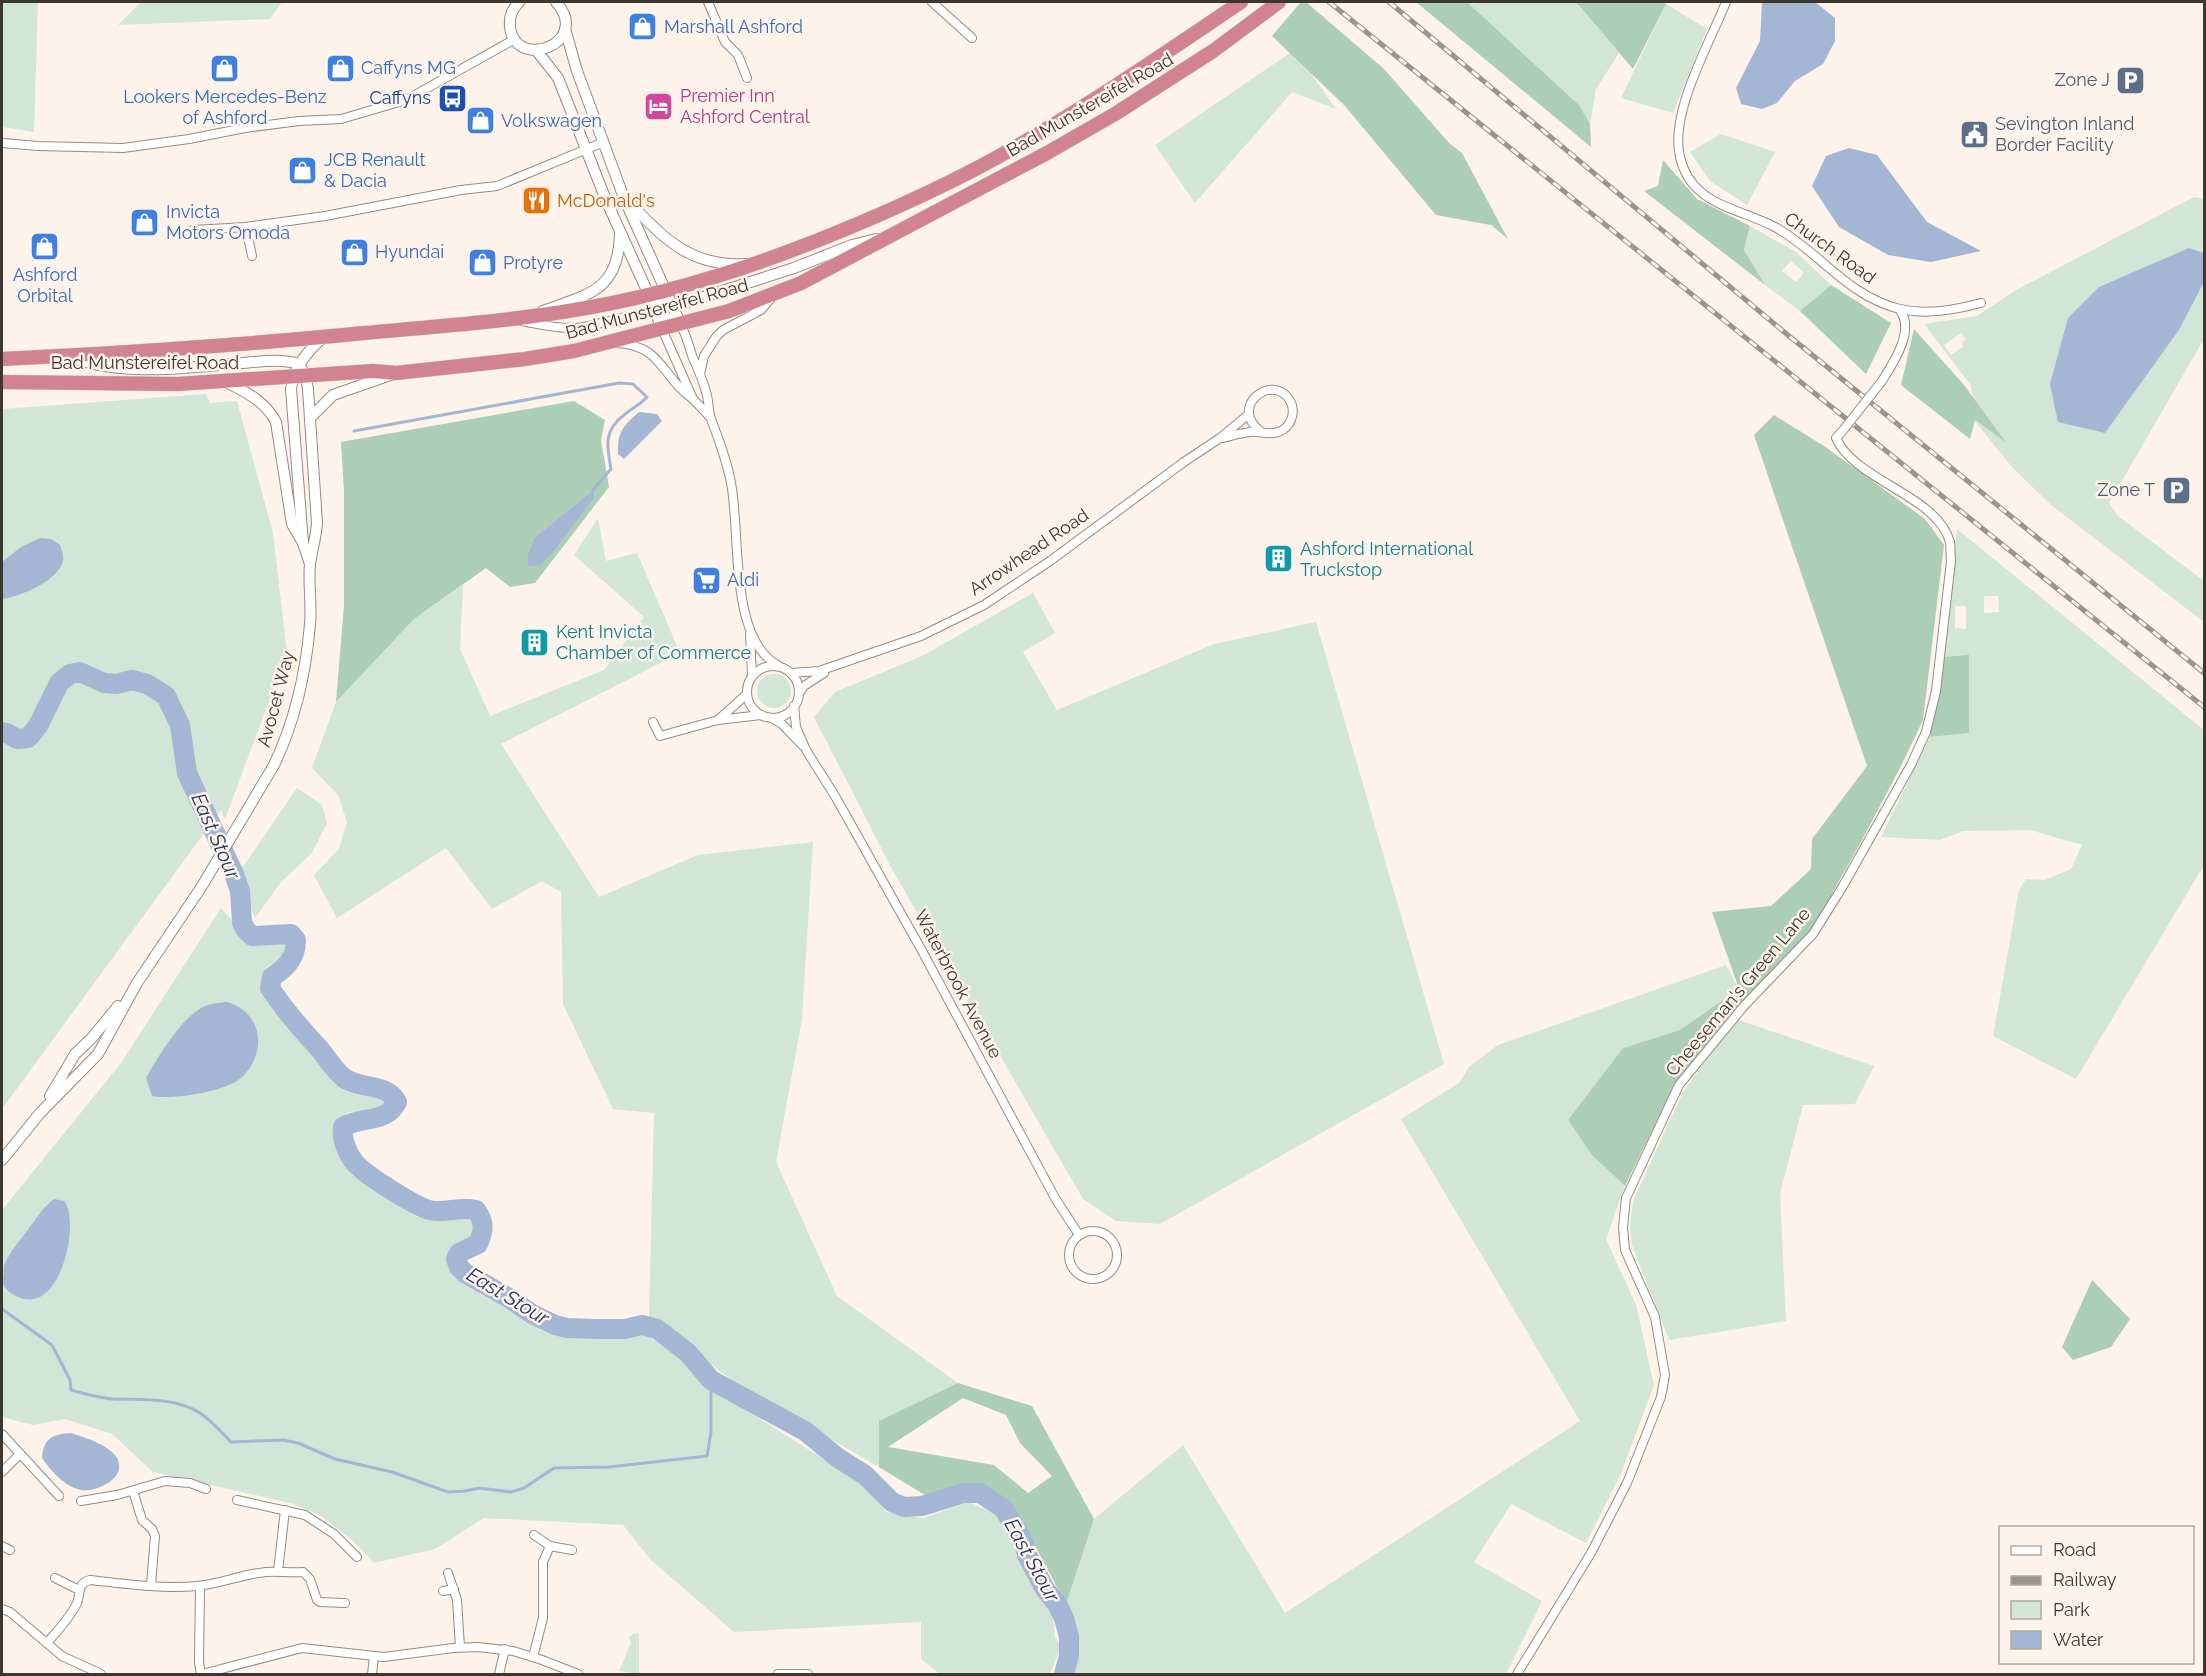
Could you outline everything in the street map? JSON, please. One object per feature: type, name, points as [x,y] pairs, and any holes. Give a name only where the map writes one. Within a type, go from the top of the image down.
[{"type":"highway","name":"Bad Munstereifel Road","points":[[2,359],[214,347],[529,316],[581,309],[666,289],[752,264],[872,219],[1016,147],[1145,68],[1241,2]]},
{"type":"highway","name":"Bad Munstereifel Road","points":[[2,382],[104,384],[226,382],[299,372],[396,373],[546,357],[681,325],[729,311],[776,294],[834,267],[886,237],[1047,153],[1169,81],[1280,2]]},
{"type":"street","points":[[519,2],[513,8],[510,18],[511,30],[515,39],[527,48],[546,49],[555,45],[565,29]]},
{"type":"street","points":[[556,2],[566,18],[565,29],[577,71],[624,198],[666,289],[700,375],[706,392],[710,417],[723,449],[732,485],[737,570],[748,622],[752,676],[747,694],[718,720]]},
{"type":"street","points":[[708,2],[725,42],[738,55],[747,78]]},
{"type":"street","points":[[932,2],[972,38]]},
{"type":"street","points":[[940,9],[947,2]]},
{"type":"street","name":"Church Road","points":[[1726,2],[1688,93],[1680,124],[1678,146],[1686,174],[1692,183],[1708,197],[1776,228],[1813,254],[1858,292],[1878,302],[1899,309],[1929,312],[1956,310],[1981,303]]},
{"type":"street","points":[[2,143],[123,148],[245,128],[299,121],[341,119],[406,100],[515,39]]},
{"type":"street","points":[[536,50],[558,78],[620,232],[693,399]]},
{"type":"street","points":[[193,230],[325,216],[461,190],[497,186],[603,142]]},
{"type":"street","points":[[624,198],[651,226],[683,252],[731,265],[752,264]]},
{"type":"street","points":[[246,226],[252,256]]},
{"type":"street","points":[[529,316],[588,294],[607,281],[614,270],[620,252],[620,232]]},
{"type":"street","points":[[648,294],[663,305],[672,305],[712,295],[852,245],[886,237]]},
{"type":"street","points":[[700,375],[704,356],[716,337],[723,330],[761,310],[776,294]]},
{"type":"street","name":"Cheeseman's Green Lane","points":[[1516,1674],[1591,1553],[1627,1483],[1661,1398],[1665,1376],[1655,1317],[1625,1251],[1623,1227],[1626,1198],[1679,1085],[1744,1006],[1812,934],[1873,833],[1911,765],[1926,732],[1936,691],[1951,561],[1950,542],[1941,525],[1921,506],[1850,458],[1839,446],[1836,438],[1882,381],[1896,359],[1902,342],[1905,319],[1899,309]]},
{"type":"street","points":[[507,318],[544,326],[574,328],[633,316],[656,314],[675,320],[681,325]]},
{"type":"street","points":[[66,355],[83,362],[118,368],[212,366],[290,361],[299,372],[308,352],[323,337]]},
{"type":"street","points":[[605,342],[642,348],[660,361],[681,391],[693,399],[710,417]]},
{"type":"street","name":"Avocet Way","points":[[2,1160],[40,1113],[98,1054],[137,983],[202,886],[243,819],[283,745],[307,658],[310,564],[317,523],[310,418],[299,372]]},
{"type":"street","name":"Avocet Way","points":[[299,372],[291,402],[303,543]]},
{"type":"street","points":[[310,418],[333,395],[396,373]]},
{"type":"street","name":"Avocet Way","points":[[226,382],[255,397],[272,414],[276,422],[292,524],[303,543],[310,564]]},
{"type":"street","points":[[1264,390],[1279,391],[1290,401],[1293,415],[1286,427],[1274,433],[1260,431],[1251,421],[1249,414],[1252,399],[1264,390]]},
{"type":"street","name":"Arrowhead Road","points":[[791,673],[819,671],[921,636],[984,605],[1050,561],[1220,438],[1249,414]]},
{"type":"street","name":"Arrowhead Road","points":[[1220,438],[1260,431]]},
{"type":"street","points":[[653,722],[660,736],[718,720],[761,715],[772,718],[785,715],[794,706],[799,693],[797,682],[791,673],[769,661],[764,655],[748,622]]},
{"type":"street","name":"Arrowhead Road","points":[[799,693],[812,680],[841,664]]},
{"type":"street","points":[[752,676],[761,668],[779,666]]},
{"type":"street","points":[[747,694],[751,706],[761,715]]},
{"type":"street","name":"Waterbrook Avenue","points":[[794,706],[796,727],[806,750],[835,796],[921,949],[1055,1198],[1079,1235]]},
{"type":"street","name":"Waterbrook Avenue","points":[[772,718],[782,724],[806,750]]},
{"type":"street","name":"Avocet Way","points":[[40,1113],[75,1054],[91,1039],[137,983]]},
{"type":"street","points":[[1087,1231],[1095,1231],[1103,1233],[1115,1244],[1117,1258],[1115,1266],[1105,1276],[1089,1279],[1075,1271],[1069,1256],[1070,1248],[1079,1235],[1087,1231]]},
{"type":"street","points":[[2,1434],[58,1496]]},
{"type":"street","points":[[2,1472],[20,1454]]},
{"type":"street","points":[[81,1501],[97,1500],[165,1481],[190,1483],[206,1489]]},
{"type":"street","points":[[133,1491],[142,1520],[152,1529],[155,1536],[151,1585]]},
{"type":"street","points":[[237,1500],[305,1515],[340,1539],[357,1557]]},
{"type":"street","points":[[278,1571],[285,1510]]},
{"type":"street","points":[[534,1535],[550,1546],[572,1550]]},
{"type":"street","points":[[533,1657],[543,1618],[543,1562],[550,1546]]},
{"type":"street","points":[[47,1643],[77,1602],[79,1590],[85,1581],[90,1580],[126,1585],[200,1586],[262,1572],[278,1571],[290,1574],[303,1572],[310,1579],[317,1600],[345,1603]]},
{"type":"street","points":[[448,1573],[454,1589],[459,1617],[460,1647]]},
{"type":"street","points":[[56,1578],[79,1590]]},
{"type":"street","points":[[200,1586],[199,1663],[201,1674],[228,1672],[302,1648],[374,1657],[460,1647],[505,1649],[578,1674]]},
{"type":"street","points":[[443,1591],[454,1589]]},
{"type":"street","points":[[2,1609],[10,1612],[68,1659],[101,1674]]},
{"type":"street","points":[[499,1674],[505,1649]]},
{"type":"street","points":[[372,1674],[374,1657]]},
{"type":"street","points":[[778,1674],[808,1674]]},
{"type":"green space","points":[[2,2],[38,2],[34,132],[2,127]]},
{"type":"green space","points":[[141,2],[282,2],[270,19],[118,25]]},
{"type":"green space","points":[[1301,2],[1306,2],[1384,69],[1450,144],[1462,153],[1508,239],[1491,225],[1436,215],[1344,105],[1272,36]]},
{"type":"green space","points":[[1416,2],[1467,2],[1579,105],[1590,124],[1591,147]]},
{"type":"green space","points":[[1467,2],[1576,2],[1619,53],[1596,89],[1590,124],[1579,105]]},
{"type":"green space","points":[[1576,2],[1664,2],[1666,4],[1633,69]]},
{"type":"green space","points":[[1666,4],[1707,29],[1673,113],[1621,98]]},
{"type":"green space","points":[[1290,53],[1311,74],[1336,109],[1292,92],[1195,203],[1155,145]]},
{"type":"green space","points":[[1721,134],[1775,152],[1747,205],[1710,181],[1690,152]]},
{"type":"green space","points":[[1663,160],[1697,199],[1750,226],[1744,250],[1765,285],[1644,191],[1658,186]]},
{"type":"green space","points":[[2194,197],[2204,199],[2204,253],[2189,248],[2105,433],[2179,330],[2204,282],[2204,339],[2109,503],[2118,516],[2204,581],[2204,622],[2051,505],[2011,466],[1974,420],[2006,441],[1973,397],[1970,384],[1924,324],[1977,316],[2016,290]],"holes":[[[1961,333],[1966,339],[1962,343],[1964,346],[1951,355],[1944,345]]]},
{"type":"green space","points":[[1750,226],[1796,252],[1831,285],[1800,311],[1765,285],[1744,250]],"holes":[[[1791,261],[1804,273],[1796,282],[1782,271]]]},
{"type":"green space","points":[[1831,285],[1891,323],[1866,374],[1800,311]]},
{"type":"green space","points":[[1914,329],[1964,385],[2007,443],[1975,420],[1970,439],[1901,385]]},
{"type":"green space","points":[[206,394],[210,403],[237,401],[273,533],[287,653],[225,819],[221,810],[2,1109],[2,409]]},
{"type":"green space","points":[[574,401],[605,420],[601,440],[609,487],[535,583],[510,587],[486,568],[414,619],[336,702],[344,605],[344,492],[341,442]],"holes":[[[593,490],[595,497],[553,553],[535,537]]]},
{"type":"green space","points":[[1774,415],[1824,446],[1925,519],[1944,545],[1923,720],[1861,842],[1811,931],[1781,960],[1676,1082],[1625,1186],[1592,1155],[1568,1120],[1623,1048],[1680,1030],[1739,989],[1712,912],[1771,906],[1811,869],[1812,839],[1867,766],[1754,435]]},
{"type":"green space","points":[[598,518],[606,561],[637,553],[680,653],[501,744],[599,897],[698,855],[813,842],[802,1019],[776,1162],[837,1296],[958,1383],[880,1421],[879,1467],[738,1385],[649,1316],[654,1113],[613,1109],[563,1004],[561,892],[542,881],[492,909],[446,848],[337,918],[314,875],[339,849],[347,822],[338,795],[312,768],[336,702],[414,619],[463,585],[460,649],[490,716],[604,670],[644,617],[574,555]]},
{"type":"green space","points":[[1957,529],[2204,730],[2204,865],[2076,1079],[1993,1036],[2019,890],[2026,879],[2045,880],[2071,869],[2082,845],[2030,830],[1963,831],[1940,840],[1881,837],[1930,737],[1969,733],[1943,657]],"holes":[[[1984,596],[1998,596],[1999,612],[1984,613]],[[1955,606],[1966,606],[1966,629],[1955,628]]]},
{"type":"green space","points":[[1033,593],[1055,633],[1023,652],[1057,710],[1214,644],[1316,622],[1444,1064],[1160,1224],[1116,1221],[1083,1199],[893,871],[814,717],[835,692],[922,656]]},
{"type":"green space","points":[[1969,655],[1969,733],[1930,737],[1943,657]]},
{"type":"green space","points":[[774,674],[786,679],[791,691],[786,703],[774,708],[762,703],[757,691],[762,679]]},
{"type":"green space","points":[[297,788],[322,805],[327,823],[312,853],[281,882],[255,918],[238,874]]},
{"type":"green space","points":[[221,908],[252,943],[291,942],[287,957],[266,967],[262,987],[336,1085],[364,1091],[387,1101],[375,1110],[347,1113],[336,1129],[352,1175],[417,1217],[471,1215],[476,1231],[472,1240],[455,1245],[448,1259],[467,1285],[559,1335],[648,1336],[691,1367],[716,1391],[866,1486],[886,1512],[923,1518],[969,1502],[999,1516],[1052,1606],[1055,1638],[1062,1645],[1050,1674],[940,1674],[921,1659],[921,1622],[734,1632],[651,1560],[623,1525],[484,1518],[435,1549],[374,1563],[352,1540],[320,1515],[290,1503],[153,1472],[112,1434],[65,1419],[33,1425],[2,1417],[2,1210],[121,1063]]},
{"type":"green space","points":[[1726,965],[1739,989],[1680,1030],[1623,1048],[1568,1120],[1592,1155],[1625,1186],[1606,1239],[1636,1305],[1654,1385],[1620,1476],[1586,1543],[1511,1504],[1474,1562],[1542,1601],[1506,1674],[1068,1674],[1077,1640],[1066,1604],[1094,1519],[1183,1445],[1285,1613],[1580,1421],[1401,1119],[1459,1083],[1469,1067],[1498,1045]]},
{"type":"green space","points":[[1736,1019],[1874,1066],[1855,1104],[1803,1105],[1780,1194],[1786,1321],[1669,1340],[1632,1245],[1630,1225],[1633,1201],[1683,1092]]},
{"type":"green space","points":[[2092,1280],[2130,1319],[2111,1347],[2073,1360],[2062,1347]]},
{"type":"green space","points":[[958,1383],[1032,1406],[1094,1519],[1066,1604],[1016,1510],[967,1485],[928,1497],[879,1467],[879,1421]],"holes":[[[963,1398],[1006,1415],[1020,1443],[1052,1476],[1028,1493],[994,1465],[888,1447]]]},
{"type":"green space","points":[[639,1633],[639,1674],[619,1671],[631,1643],[629,1638]]},
{"type":"water","points":[[1762,2],[1815,2],[1835,18],[1835,41],[1823,64],[1795,81],[1777,103],[1762,109],[1741,104],[1736,88],[1760,41]]},
{"type":"water","points":[[1849,148],[1877,155],[1927,222],[1981,251],[1931,262],[1888,255],[1839,227],[1812,186],[1826,156]]},
{"type":"water","points":[[2189,248],[2204,253],[2204,282],[2179,330],[2105,433],[2058,422],[2050,384],[2068,318],[2099,287]]},
{"type":"water","points":[[639,412],[657,414],[662,421],[624,459],[618,454],[620,435],[625,426]]},
{"type":"water","points":[[593,490],[595,497],[553,553],[540,565],[528,566],[528,555],[535,537]]},
{"type":"water","points":[[40,538],[51,539],[60,545],[63,559],[58,571],[36,588],[2,599],[2,562],[21,547]]},
{"type":"water","points":[[227,1002],[239,1007],[248,1015],[258,1035],[258,1046],[250,1068],[233,1083],[211,1091],[185,1096],[152,1096],[146,1078],[178,1029],[203,1007]]},
{"type":"water","points":[[54,1199],[64,1201],[68,1211],[70,1225],[64,1261],[57,1278],[48,1291],[36,1299],[15,1296],[3,1284],[4,1265],[44,1208]]},
{"type":"water","points":[[71,1433],[97,1443],[115,1455],[119,1467],[113,1479],[101,1487],[80,1490],[63,1482],[54,1473],[42,1458],[44,1446],[54,1436]]},
{"type":"waterway","points":[[354,431],[619,383],[633,384],[647,397],[617,421],[613,427],[608,439],[611,469],[593,490]]},
{"type":"waterway","name":"East Stour","points":[[2,732],[17,739],[28,738],[38,726],[59,683],[70,674],[80,672],[104,683],[116,684],[132,680],[147,684],[166,696],[180,725],[187,773],[240,891],[242,923],[252,936],[291,934],[296,940],[292,957],[286,966],[272,977],[270,988],[336,1071],[351,1082],[386,1092],[397,1102],[392,1109],[380,1117],[343,1127],[346,1147],[357,1165],[392,1190],[429,1210],[476,1210],[483,1227],[481,1235],[478,1244],[459,1253],[456,1259],[459,1267],[532,1314],[567,1328],[625,1329],[642,1325],[657,1329],[688,1353],[711,1380],[805,1431],[838,1458],[865,1475],[892,1502],[904,1507],[922,1506],[964,1493],[980,1493],[1004,1509],[1024,1543],[1027,1555],[1045,1589],[1057,1604],[1064,1618],[1069,1637],[1069,1656],[1064,1674]]},
{"type":"waterway","points":[[2,1309],[52,1345],[70,1380],[71,1390],[92,1396],[158,1400],[180,1404],[200,1413],[231,1442],[283,1440],[298,1443],[335,1459],[392,1472],[448,1492],[479,1488],[511,1492],[524,1488],[554,1468],[609,1467],[707,1456],[711,1432],[711,1380]]},
{"type":"railway","points":[[1329,2],[2204,707]]},
{"type":"railway","points":[[1389,2],[1789,336],[2204,673]]},
{"type":"place","name":"Marshall Ashford","points":[[643,27]]},
{"type":"place","name":"Lookers Mercedes-Benz of Ashford","points":[[225,68]]},
{"type":"place","name":"Caffyns MG","points":[[340,68]]},
{"type":"place","name":"Zone J","points":[[2131,80]]},
{"type":"place","name":"Caffyns","points":[[452,98]]},
{"type":"place","name":"Premier Inn Ashford Central","points":[[659,106]]},
{"type":"place","name":"Volkswagen","points":[[480,121]]},
{"type":"place","name":"Sevington Inland Border Facility","points":[[1974,134]]},
{"type":"place","name":"JCB Renault & Dacia","points":[[303,170]]},
{"type":"place","name":"McDonald's","points":[[536,201]]},
{"type":"place","name":"Invicta Motors Omoda","points":[[145,222]]},
{"type":"place","name":"Ashford Orbital","points":[[45,246]]},
{"type":"place","name":"Hyundai","points":[[354,252]]},
{"type":"place","name":"Protyre","points":[[482,263]]},
{"type":"place","name":"Zone T","points":[[2176,490]]},
{"type":"place","name":"Ashford International Truckstop","points":[[1279,559]]},
{"type":"place","name":"Aldi","points":[[706,580]]},
{"type":"place","name":"Kent Invicta Chamber of Commerce","points":[[535,642]]}]
